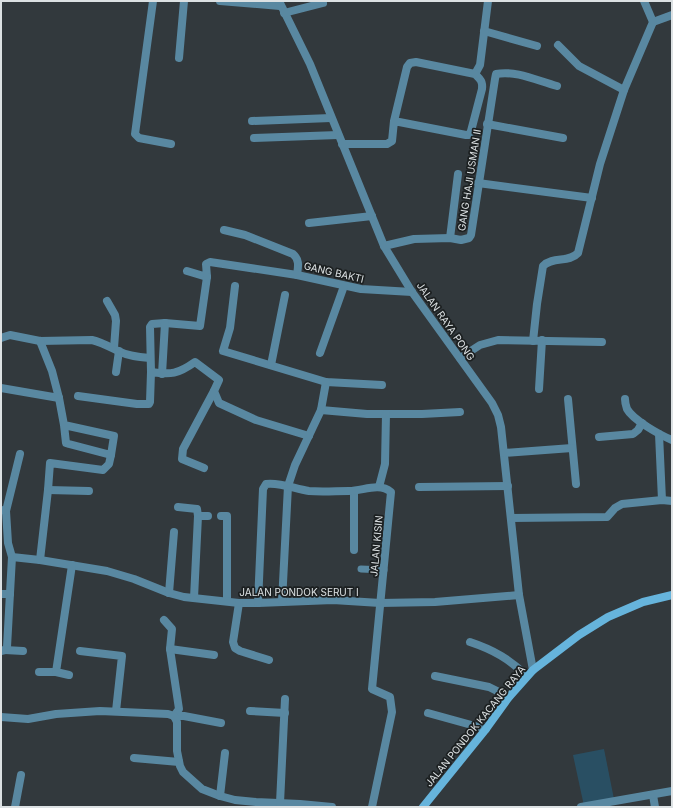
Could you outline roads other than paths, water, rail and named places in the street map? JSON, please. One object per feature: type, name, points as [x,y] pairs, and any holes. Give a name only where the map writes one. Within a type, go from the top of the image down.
[{"type":"main road","name":"JALAN PONDOK KACANG RAYA","points":[[423,807],[530,673],[579,635],[608,617],[643,602],[672,595]]},
{"type":"street","points":[[153,1],[135,134],[139,138],[171,144]]},
{"type":"street","points":[[179,58],[184,1]]},
{"type":"street","points":[[220,1],[281,6],[323,3]]},
{"type":"street","points":[[475,74],[480,65],[488,1]]},
{"type":"street","points":[[533,340],[537,304],[544,266],[547,262],[574,257],[578,253],[600,164],[624,90],[653,22],[644,1]]},
{"type":"street","name":"JALAN RAYA PONG","points":[[281,6],[310,64],[384,246],[412,292],[492,403],[498,415],[501,427],[519,595],[530,673]]},
{"type":"street","points":[[653,22],[672,15]]},
{"type":"street","points":[[484,32],[537,46]]},
{"type":"street","points":[[558,45],[580,66],[624,90]]},
{"type":"street","points":[[342,144],[390,143],[394,121],[407,67],[410,63],[416,62],[475,74],[481,79],[483,84],[471,132],[469,134],[466,135],[394,121]]},
{"type":"street","name":"GANG HAJI USMAN II","points":[[384,246],[414,239],[450,238],[465,240],[470,238],[472,235],[478,183],[496,74],[502,73],[517,75],[557,86]]},
{"type":"street","points":[[252,121],[331,118]]},
{"type":"street","points":[[487,124],[564,138]]},
{"type":"street","points":[[254,138],[338,135]]},
{"type":"street","points":[[450,238],[458,174]]},
{"type":"street","points":[[478,183],[592,198]]},
{"type":"street","points":[[309,222],[372,216]]},
{"type":"street","name":"GANG BAKTI","points":[[224,230],[263,242],[293,254],[298,262],[297,275],[344,286],[377,291],[412,292]]},
{"type":"street","points":[[78,396],[137,404],[148,404],[150,402],[150,327],[152,324],[165,323],[200,326],[207,277],[206,264],[210,262],[297,275]]},
{"type":"street","points":[[187,271],[207,277]]},
{"type":"street","points":[[235,286],[230,328],[223,352],[326,382],[382,385]]},
{"type":"street","points":[[320,353],[344,286]]},
{"type":"street","points":[[271,365],[285,295]]},
{"type":"street","points":[[107,301],[115,315],[116,321],[116,372]]},
{"type":"street","points":[[162,374],[165,323]]},
{"type":"street","points":[[1,338],[10,335],[40,341],[92,340],[134,356],[150,358]]},
{"type":"street","points":[[460,358],[474,348],[498,340],[602,342]]},
{"type":"street","points":[[539,389],[542,340]]},
{"type":"street","points":[[40,341],[52,371],[59,398],[66,442],[111,456]]},
{"type":"street","points":[[150,372],[162,374],[183,371],[195,362],[219,380],[183,449],[182,459],[204,468]]},
{"type":"street","points":[[282,602],[288,486],[295,465],[321,410],[326,382]]},
{"type":"street","points":[[1,388],[59,398]]},
{"type":"street","points":[[214,390],[219,403],[256,420],[310,436]]},
{"type":"street","points":[[568,399],[576,484]]},
{"type":"street","points":[[625,399],[628,410],[642,423],[672,440]]},
{"type":"street","points":[[321,410],[367,414],[460,412]]},
{"type":"street","points":[[258,603],[263,489],[266,484],[288,486],[309,491],[354,491],[379,487],[385,464],[386,414]]},
{"type":"street","points":[[599,437],[633,434],[638,430],[642,423]]},
{"type":"street","points":[[40,560],[50,463],[103,470],[110,464],[114,436],[64,425]]},
{"type":"street","points":[[659,434],[662,500]]},
{"type":"street","points":[[504,453],[572,448]]},
{"type":"street","points":[[3,651],[7,647],[5,594],[11,585],[12,557],[4,543],[3,511],[20,454]]},
{"type":"street","points":[[419,487],[508,486]]},
{"type":"street","name":"JALAN KISIN","points":[[372,807],[392,712],[390,697],[372,689],[391,492],[386,488],[379,487]]},
{"type":"street","points":[[48,490],[89,491]]},
{"type":"street","points":[[354,491],[354,550]]},
{"type":"street","points":[[511,518],[607,517],[615,508],[622,504],[662,500],[672,501]]},
{"type":"street","points":[[178,507],[197,509],[198,516],[194,598]]},
{"type":"street","points":[[198,516],[208,516]]},
{"type":"street","points":[[221,516],[227,516],[227,601]]},
{"type":"street","points":[[169,593],[174,532]]},
{"type":"street","name":"JALAN PONDOK SERUT I","points":[[12,557],[107,571],[134,579],[169,593],[194,598],[238,603],[333,600],[380,603],[435,602],[519,595]]},
{"type":"street","points":[[56,672],[72,565]]},
{"type":"street","points":[[361,569],[384,570]]},
{"type":"street","points":[[238,603],[233,642],[236,648],[240,651],[270,660]]},
{"type":"street","points":[[164,620],[172,629],[170,649],[179,710],[174,716]]},
{"type":"street","points":[[470,642],[489,648],[516,666],[530,673]]},
{"type":"street","points":[[170,649],[214,655]]},
{"type":"street","points":[[3,651],[23,651]]},
{"type":"street","points":[[80,651],[122,656],[116,712]]},
{"type":"street","points":[[39,672],[56,672],[69,675]]},
{"type":"street","points":[[435,676],[489,687],[510,697]]},
{"type":"street","points":[[280,803],[285,699]]},
{"type":"street","points":[[1,717],[28,719],[56,714],[100,711],[168,714],[220,723]]},
{"type":"street","points":[[250,711],[285,712]]},
{"type":"street","points":[[428,712],[486,729]]},
{"type":"street","points":[[174,716],[177,722],[177,751],[183,772],[202,789],[220,796],[234,804],[280,803],[332,807]]},
{"type":"street","points":[[220,796],[225,753]]},
{"type":"street","points":[[134,758],[180,762]]},
{"type":"street","points":[[15,807],[21,775]]},
{"type":"street","points":[[581,807],[672,791]]},
{"type":"street","points":[[653,795],[655,807]]}]
